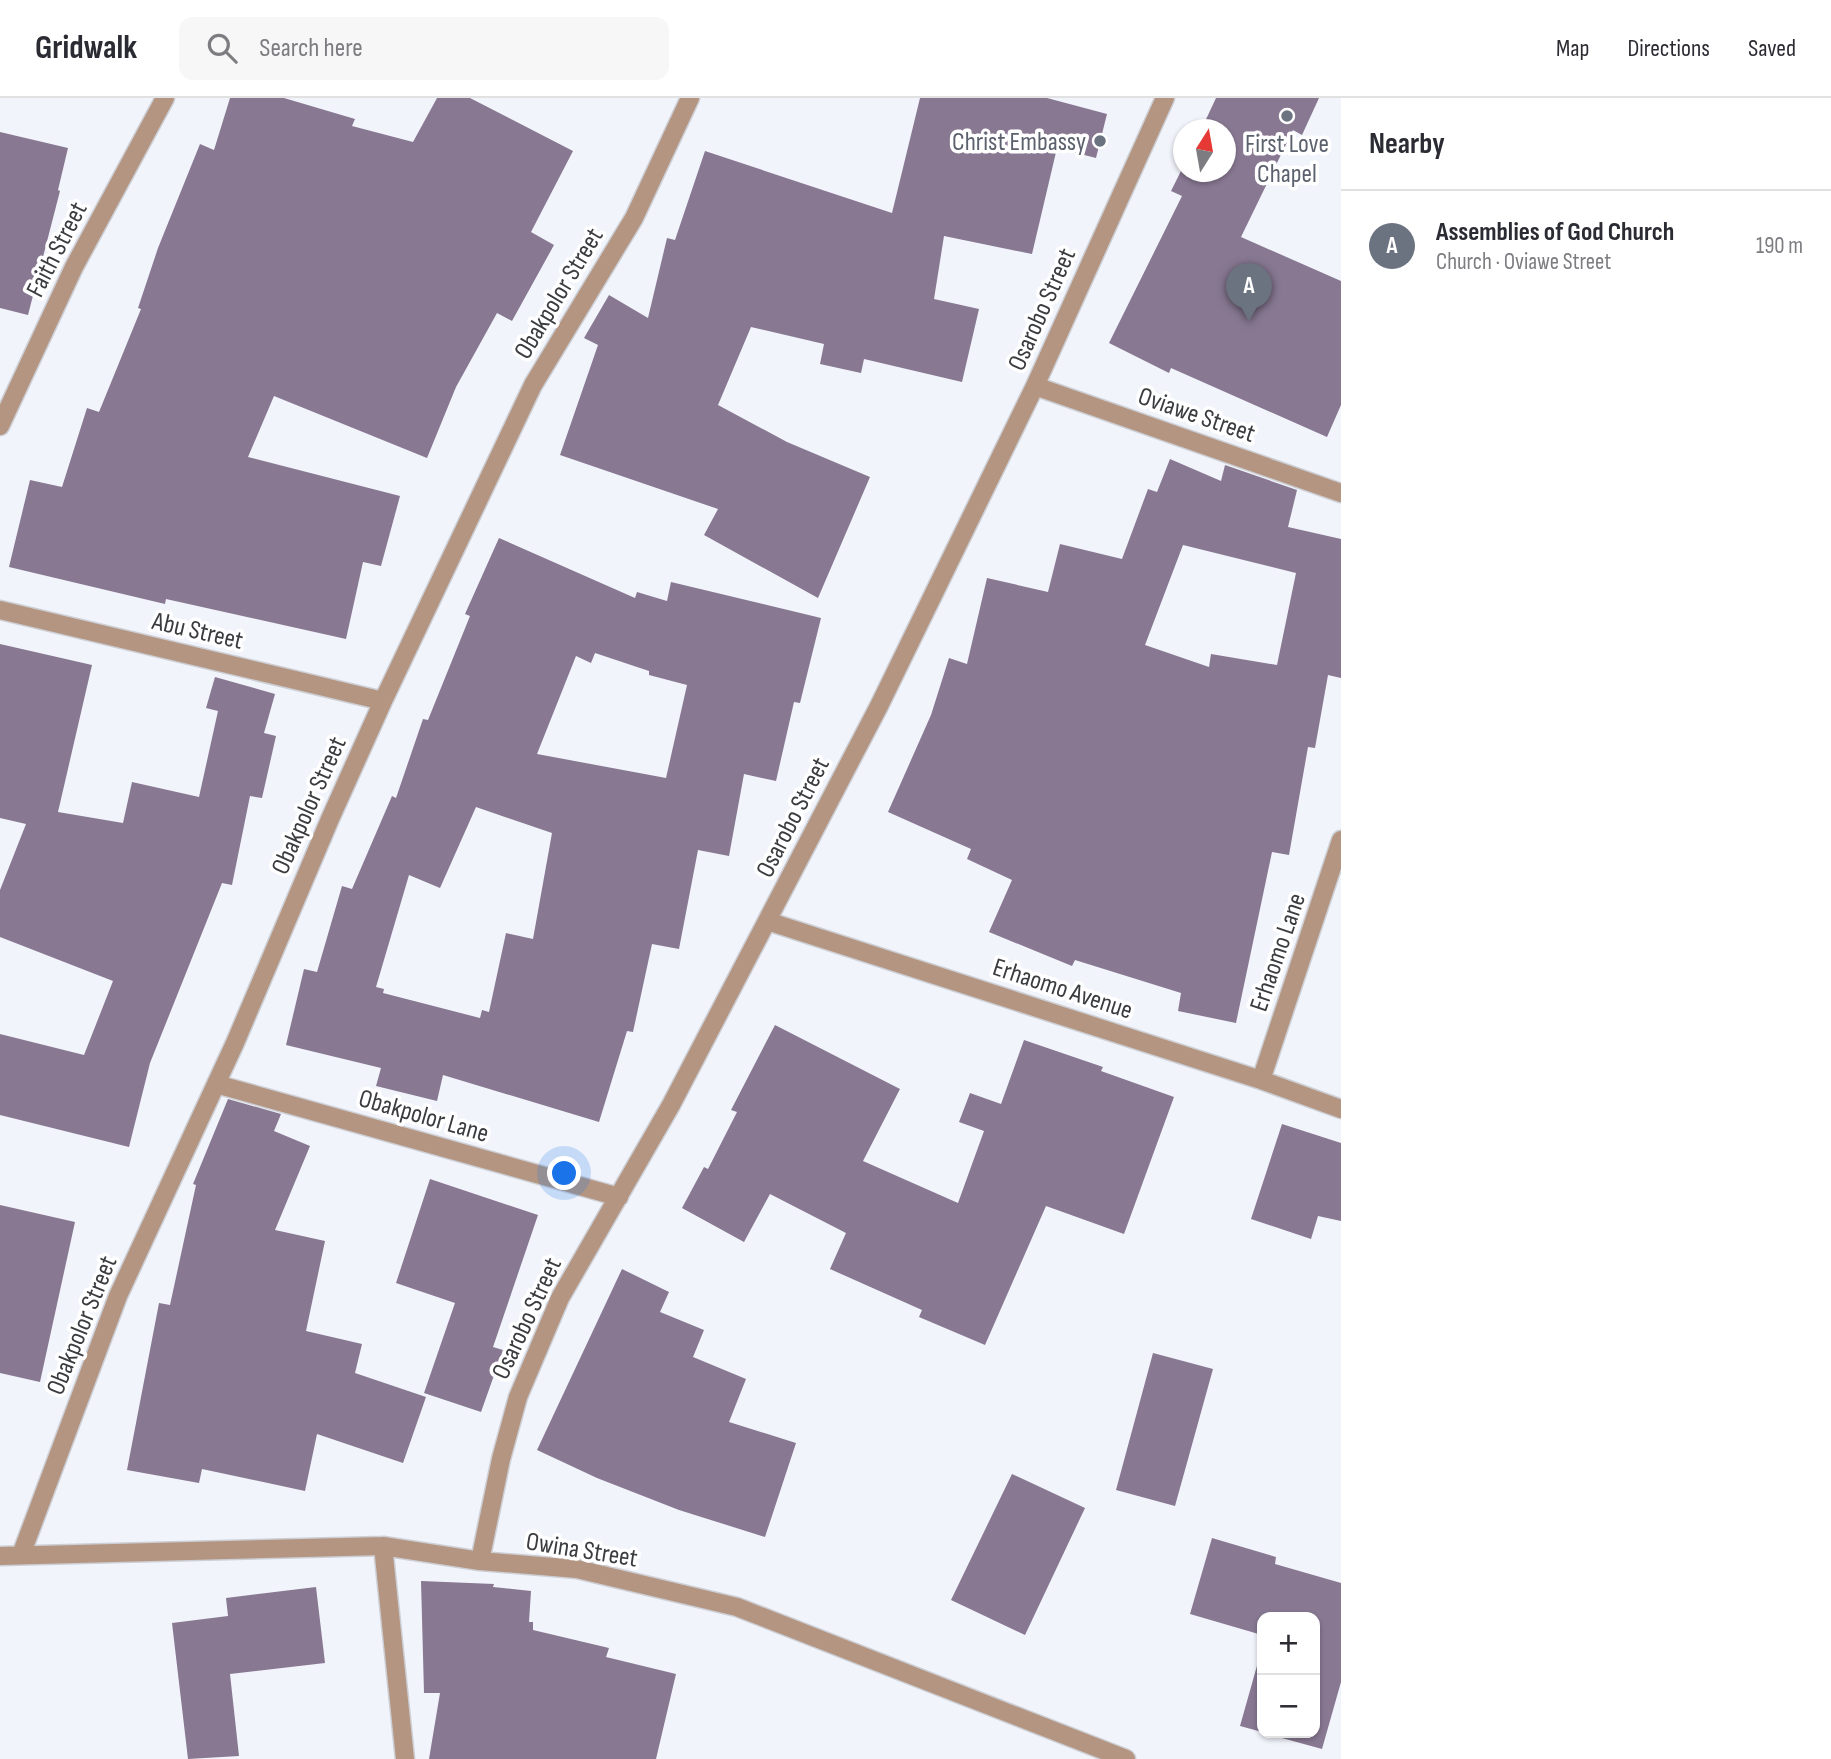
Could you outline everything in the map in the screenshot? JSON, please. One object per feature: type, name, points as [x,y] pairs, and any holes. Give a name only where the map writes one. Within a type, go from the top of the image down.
[{"type":"street","name":"Faith Street","points":[[0,426],[74,267],[165,98]]},
{"type":"street","name":"Obakpolor Street","points":[[21,1555],[118,1296],[216,1084],[383,701],[533,385],[634,218],[690,98]]},
{"type":"street","name":"Osarobo Street","points":[[480,1561],[501,1459],[518,1397],[560,1298],[671,1105],[879,705],[1035,386],[1165,98]]},
{"type":"street","name":"Oviawe Street","points":[[1035,386],[1341,493]]},
{"type":"street","name":"Abu Street","points":[[0,611],[383,701]]},
{"type":"street","name":"Erhaomo Lane","points":[[1261,1080],[1341,840]]},
{"type":"street","name":"Erhaomo Avenue","points":[[767,921],[1261,1080],[1341,1109]]},
{"type":"street","name":"Obakpolor Lane","points":[[216,1084],[619,1197]]},
{"type":"street","name":"Owina Street","points":[[0,1556],[383,1546],[480,1561],[577,1569],[737,1607],[1126,1759]]},
{"type":"street","points":[[383,1546],[405,1759]]},
{"type":"building","points":[[230,98],[284,98],[355,119],[352,126],[413,142],[437,98],[470,98],[573,151],[531,232],[554,245],[512,321],[497,313],[456,387],[427,458],[274,396],[248,457],[400,496],[381,566],[363,562],[346,639],[166,599],[165,604],[9,567],[30,480],[62,487],[87,408],[99,412],[141,309],[138,308],[158,248],[200,144],[214,150]]},
{"type":"building","points":[[920,98],[1047,98],[1107,114],[1096,158],[1057,148],[1032,254],[944,236],[934,299],[979,309],[962,382],[864,359],[861,373],[820,364],[824,344],[751,327],[718,405],[787,442],[870,477],[818,598],[704,535],[718,509],[560,455],[598,345],[584,338],[609,295],[648,318],[667,238],[675,240],[705,151],[892,213]]},
{"type":"building","points":[[1216,98],[1319,98],[1302,135],[1293,130],[1241,237],[1341,281],[1341,405],[1327,437],[1171,368],[1169,373],[1109,343],[1182,196],[1171,191],[1176,182],[1236,182],[1236,119],[1206,119]]},
{"type":"building","points":[[0,132],[68,148],[58,190],[60,191],[28,315],[0,308]]},
{"type":"building","points":[[1170,459],[1221,481],[1225,465],[1297,490],[1288,527],[1341,539],[1341,678],[1328,675],[1315,748],[1308,747],[1289,855],[1272,852],[1236,1023],[1178,1011],[1181,993],[1075,960],[1072,966],[989,932],[1012,880],[967,859],[971,849],[888,812],[931,715],[949,658],[967,664],[987,578],[1048,592],[1060,544],[1122,559],[1148,489],[1157,492]],"holes":[[[1183,545],[1296,573],[1277,665],[1211,654],[1209,667],[1145,645]]]},
{"type":"building","points":[[499,538],[635,598],[637,592],[667,601],[671,582],[821,618],[800,703],[794,702],[776,781],[744,774],[729,856],[698,850],[679,949],[652,944],[633,1032],[627,1031],[599,1122],[443,1075],[437,1101],[376,1086],[381,1068],[286,1045],[304,969],[317,972],[342,886],[352,889],[392,796],[396,798],[423,719],[428,720],[470,616],[465,614]],"holes":[[[595,653],[649,671],[649,675],[687,685],[666,778],[537,754],[576,656],[591,663]],[[476,807],[552,833],[533,939],[506,933],[489,1012],[482,1010],[480,1018],[383,993],[384,989],[376,987],[409,875],[440,888]]]},
{"type":"building","points":[[0,644],[92,665],[58,812],[123,823],[132,782],[199,797],[218,711],[206,708],[215,677],[275,694],[264,733],[276,736],[262,798],[250,796],[232,885],[222,883],[150,1063],[129,1147],[0,1115],[0,1034],[84,1055],[113,981],[0,937],[0,890],[26,824],[0,818]]},
{"type":"building","points":[[775,1025],[900,1089],[863,1161],[958,1203],[984,1131],[959,1122],[970,1093],[1001,1104],[1024,1040],[1103,1067],[1101,1071],[1174,1097],[1124,1234],[1046,1206],[985,1345],[919,1317],[922,1310],[830,1269],[846,1233],[770,1194],[744,1242],[682,1208],[704,1167],[708,1169],[737,1112],[731,1110]]},
{"type":"building","points":[[228,1099],[281,1114],[274,1131],[310,1146],[275,1230],[325,1241],[306,1331],[362,1344],[355,1373],[426,1397],[403,1463],[317,1434],[305,1491],[202,1469],[199,1483],[127,1470],[159,1303],[170,1305],[196,1185],[193,1184]]},
{"type":"building","points":[[1282,1124],[1341,1143],[1341,1221],[1318,1216],[1311,1239],[1251,1219]]},
{"type":"building","points":[[430,1179],[538,1215],[493,1347],[503,1350],[481,1412],[424,1393],[455,1303],[396,1283]]},
{"type":"building","points":[[0,1205],[75,1222],[40,1382],[0,1373]]},
{"type":"building","points":[[622,1269],[669,1292],[660,1312],[704,1330],[693,1357],[746,1379],[729,1422],[796,1443],[765,1537],[679,1510],[597,1478],[537,1450]]},
{"type":"building","points":[[1153,1353],[1213,1369],[1175,1506],[1116,1490]]},
{"type":"building","points":[[1012,1474],[1085,1508],[1025,1635],[951,1600]]},
{"type":"building","points":[[1212,1538],[1276,1557],[1275,1564],[1341,1583],[1341,1682],[1322,1749],[1282,1738],[1320,1738],[1320,1612],[1257,1612],[1257,1634],[1190,1614]]},
{"type":"building","points":[[421,1581],[494,1584],[493,1587],[531,1591],[529,1622],[533,1622],[533,1630],[609,1648],[606,1657],[676,1674],[656,1759],[429,1759],[440,1693],[424,1693]]},
{"type":"building","points":[[316,1587],[325,1663],[230,1674],[239,1756],[188,1759],[172,1623],[228,1616],[226,1598]]},
{"type":"building","points":[[1257,1666],[1257,1731],[1240,1726]]},
{"type":"place","name":"First Love Chapel","points":[[1287,116]]},
{"type":"place","name":"Christ Embassy","points":[[1100,141]]},
{"type":"place","name":"Assemblies of God Church","points":[[1249,321]]}]
